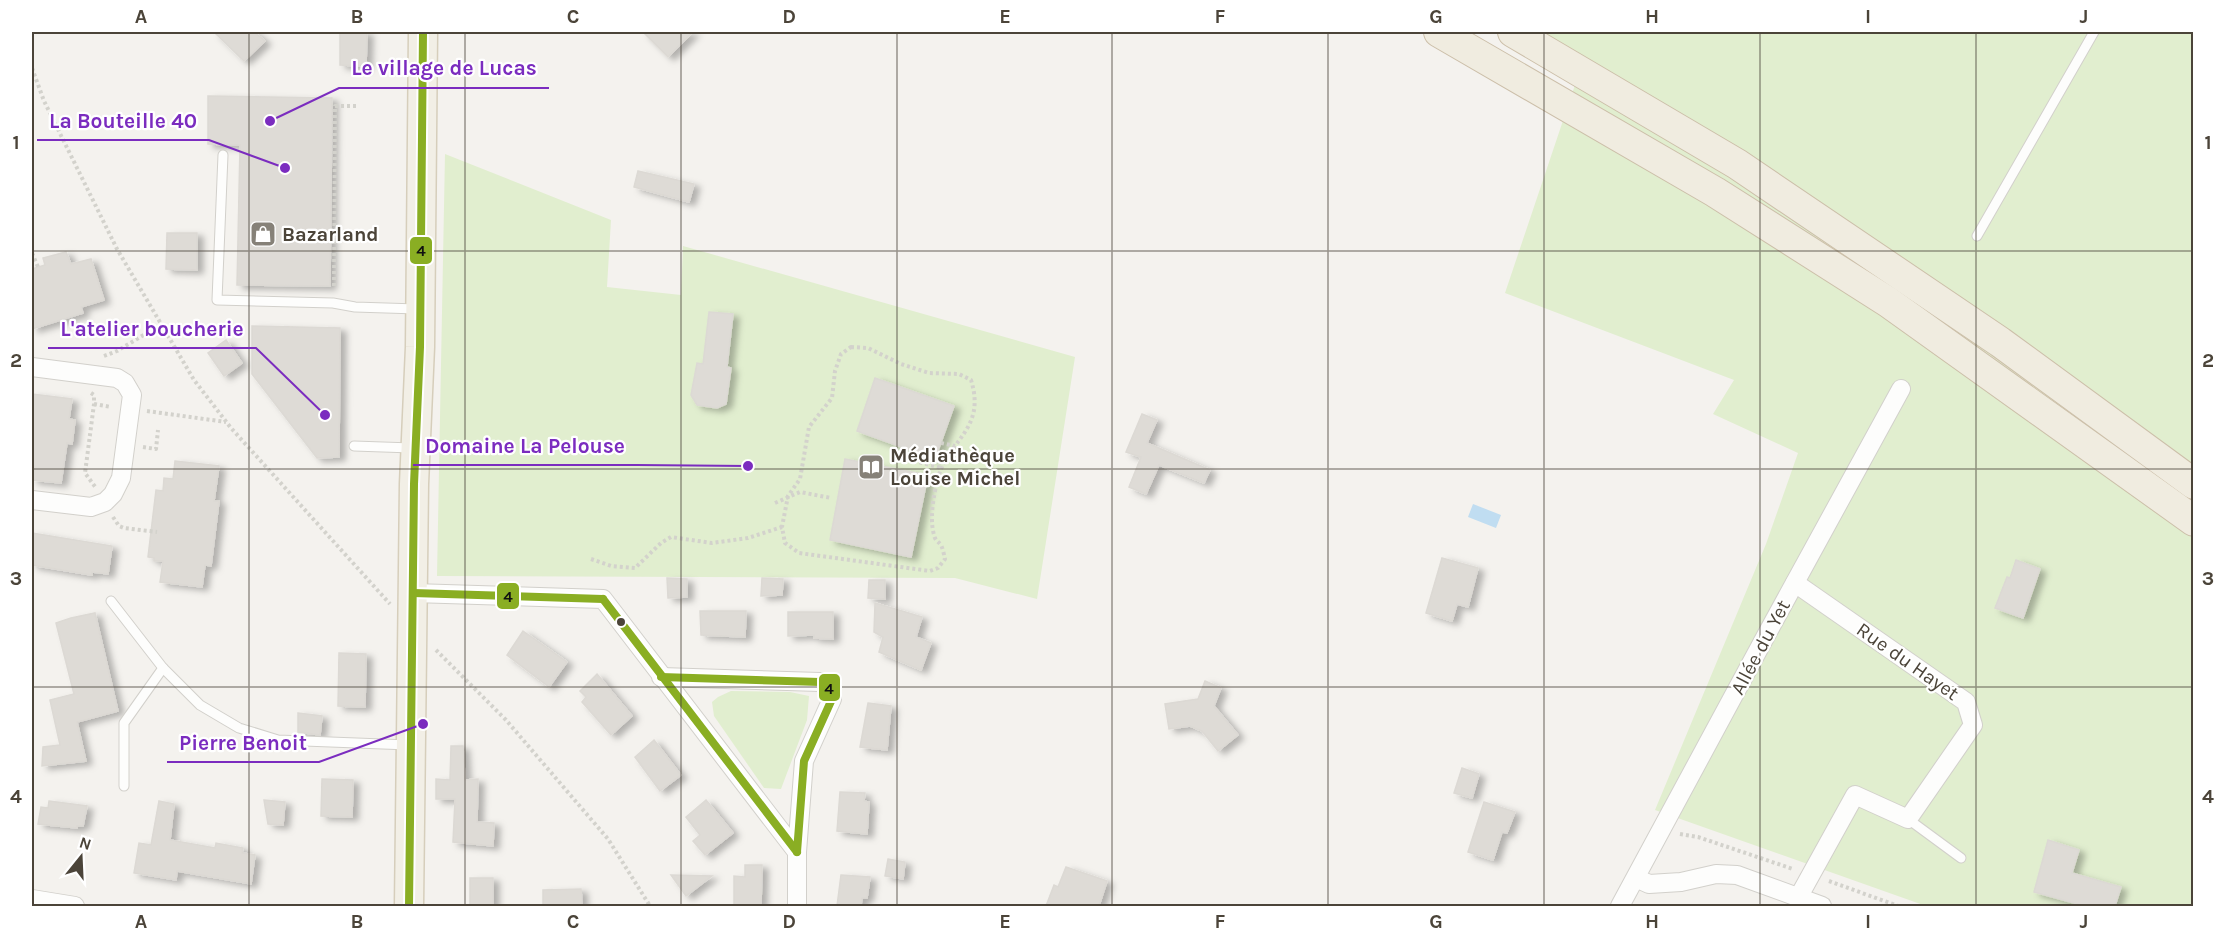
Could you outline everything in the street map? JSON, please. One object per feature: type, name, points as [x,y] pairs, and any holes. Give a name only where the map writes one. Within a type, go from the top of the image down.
[{"type":"highway","points":[[1439,32],[1715,192],[1888,302],[2193,521]]},
{"type":"highway","points":[[1513,32],[1747,170],[2001,342],[2193,484]]},
{"type":"main road","points":[[409,906],[411,745],[402,599],[416,448],[423,32]]},
{"type":"street","points":[[32,367],[117,378],[125,383],[132,395],[121,478],[105,502],[92,507],[32,500]]},
{"type":"street","name":"Allée du Yet","points":[[1620,906],[1901,389]]},
{"type":"street","name":"Rue du Hayet","points":[[1795,583],[1966,702],[1973,725],[1908,819]]},
{"type":"street","points":[[402,599],[603,599],[797,852]]},
{"type":"street","points":[[661,677],[820,682],[829,686],[832,699],[804,761],[797,852],[797,906]]},
{"type":"street","points":[[1798,898],[1855,795],[1908,819]]},
{"type":"street","points":[[1636,878],[1649,884],[1681,882],[1716,874],[1737,875],[1822,906]]},
{"type":"street","points":[[32,899],[75,906]]},
{"type":"lane","points":[[1977,236],[2094,32]]},
{"type":"lane","points":[[223,155],[217,300],[333,303],[356,307],[420,309]]},
{"type":"lane","points":[[354,446],[416,448]]},
{"type":"lane","points":[[111,601],[164,668],[200,705],[239,728],[278,740],[411,745]]},
{"type":"lane","points":[[124,786],[124,723],[164,668]]},
{"type":"lane","points":[[1908,819],[1961,858]]},
{"type":"path","points":[[32,68],[44,101],[117,249],[194,380],[226,422],[402,599]]},
{"type":"path","points":[[334,286],[332,221],[335,106],[358,106]]},
{"type":"path","points":[[32,253],[38,267]]},
{"type":"path","points":[[96,356],[108,355],[117,351],[147,333]]},
{"type":"path","points":[[851,347],[868,348],[900,364],[929,373],[959,374],[971,380],[975,394],[974,414],[964,437],[946,456],[942,468],[937,481],[932,518],[935,539],[941,546],[945,559],[938,568],[930,571],[799,553],[785,543],[782,527],[788,496],[800,479],[809,427],[832,398],[835,371],[841,354],[851,347]]},
{"type":"path","points":[[85,389],[94,395],[94,404],[85,473],[106,498],[119,526],[158,532]]},
{"type":"path","points":[[94,404],[115,407]]},
{"type":"path","points":[[140,410],[226,422]]},
{"type":"path","points":[[941,443],[956,446]]},
{"type":"path","points":[[902,458],[942,468]]},
{"type":"path","points":[[775,503],[800,492],[831,498]]},
{"type":"path","points":[[591,559],[611,566],[635,568],[661,543],[672,537],[712,543],[748,538],[782,527]]},
{"type":"path","points":[[433,647],[506,720],[608,839],[650,906]]},
{"type":"path","points":[[1655,843],[1666,835],[1698,837],[1898,906]]},
{"type":"green space","points":[[1545,32],[2193,32],[2193,906],[1926,906],[1655,810],[1766,544],[1798,453],[1713,414],[1734,380],[1505,293],[1578,76]]},
{"type":"green space","points":[[445,154],[611,220],[607,287],[681,295],[683,246],[1075,357],[1037,599],[955,578],[437,576]]},
{"type":"green space","points":[[731,691],[790,692],[809,696],[807,720],[781,789],[764,788],[714,716],[712,702]]},
{"type":"water","points":[[1473,504],[1501,515],[1496,528],[1468,517]]},
{"type":"building","points":[[214,32],[254,32],[265,41],[244,61]]},
{"type":"building","points":[[340,32],[367,32],[366,66],[340,65]]},
{"type":"building","points":[[643,32],[693,32],[668,57]]},
{"type":"building","points":[[208,96],[332,98],[330,286],[237,285],[240,145],[208,144]]},
{"type":"building","points":[[638,171],[694,184],[689,202],[634,187]]},
{"type":"building","points":[[167,233],[197,233],[197,270],[166,269]]},
{"type":"building","points":[[66,252],[71,264],[91,259],[104,300],[81,307],[83,313],[32,329],[32,269],[45,265],[43,258]]},
{"type":"building","points":[[709,312],[733,314],[727,367],[731,368],[726,404],[717,408],[697,405],[691,395],[697,363],[703,364]]},
{"type":"building","points":[[252,326],[340,328],[339,457],[317,458],[252,374]]},
{"type":"building","points":[[226,340],[242,363],[224,376],[208,353]]},
{"type":"building","points":[[875,378],[954,406],[935,459],[857,431]]},
{"type":"building","points":[[32,394],[72,399],[69,419],[75,420],[72,444],[67,443],[61,483],[32,480]]},
{"type":"building","points":[[1142,414],[1157,420],[1147,443],[1210,470],[1204,483],[1159,465],[1146,494],[1129,487],[1141,457],[1126,452]]},
{"type":"building","points":[[845,459],[928,475],[911,557],[830,540]]},
{"type":"building","points":[[175,461],[219,466],[214,501],[219,501],[211,566],[205,565],[202,587],[160,582],[163,561],[154,561],[154,558],[148,557],[156,490],[163,491],[164,478],[173,479]]},
{"type":"building","points":[[32,533],[112,546],[108,574],[92,572],[92,575],[32,565]]},
{"type":"building","points":[[1442,558],[1478,568],[1468,607],[1457,604],[1452,621],[1426,613]]},
{"type":"building","points":[[2016,560],[2040,569],[2023,618],[1995,608]]},
{"type":"building","points":[[667,578],[687,579],[687,597],[668,598]]},
{"type":"building","points":[[762,578],[783,579],[782,595],[761,596]]},
{"type":"building","points":[[869,580],[885,580],[885,599],[868,598]]},
{"type":"building","points":[[875,603],[922,617],[916,637],[931,643],[921,670],[879,652],[883,637],[874,632]]},
{"type":"building","points":[[700,611],[746,611],[745,637],[701,635]]},
{"type":"building","points":[[788,612],[833,612],[833,639],[814,638],[814,635],[788,636]]},
{"type":"building","points":[[95,613],[118,711],[77,722],[86,761],[42,766],[43,747],[60,745],[50,700],[74,694],[56,623]]},
{"type":"building","points":[[523,631],[567,662],[549,687],[507,655]]},
{"type":"building","points":[[339,653],[366,654],[365,707],[338,706]]},
{"type":"building","points":[[597,674],[632,716],[611,735],[582,702],[586,697],[580,691]]},
{"type":"building","points":[[1205,681],[1221,688],[1214,706],[1238,735],[1218,751],[1202,731],[1190,726],[1169,729],[1165,704],[1198,699]]},
{"type":"building","points":[[868,703],[891,706],[887,750],[860,747]]},
{"type":"building","points":[[298,713],[322,716],[320,735],[298,732]]},
{"type":"building","points":[[654,740],[681,775],[660,791],[635,757]]},
{"type":"building","points":[[451,746],[463,746],[465,780],[478,779],[477,822],[494,823],[493,846],[453,842],[455,799],[436,799],[436,779],[450,780]]},
{"type":"building","points":[[1462,768],[1479,774],[1472,798],[1454,793]]},
{"type":"building","points":[[322,779],[353,780],[352,817],[321,816]]},
{"type":"building","points":[[840,792],[865,793],[864,801],[869,802],[867,834],[837,831]]},
{"type":"building","points":[[264,800],[285,802],[283,825],[268,824]]},
{"type":"building","points":[[706,800],[733,833],[705,855],[693,841],[700,835],[686,817]]},
{"type":"building","points":[[49,801],[87,806],[83,826],[77,826],[77,828],[38,824],[41,807],[48,808]]},
{"type":"building","points":[[159,801],[174,804],[170,840],[215,848],[216,843],[243,848],[242,853],[255,855],[251,884],[177,871],[176,880],[134,873],[139,843],[151,845]]},
{"type":"building","points":[[1484,802],[1515,812],[1507,833],[1502,832],[1493,860],[1468,852]]},
{"type":"building","points":[[2048,840],[2079,850],[2072,873],[2121,887],[2115,906],[2085,906],[2034,892]]},
{"type":"building","points":[[888,859],[905,862],[903,879],[885,876]]},
{"type":"building","points":[[745,865],[762,865],[761,906],[734,906],[734,876],[745,877]]},
{"type":"building","points":[[1066,867],[1107,881],[1099,906],[1046,906],[1054,885],[1058,887]]},
{"type":"building","points":[[671,875],[712,876],[686,896]]},
{"type":"building","points":[[841,875],[870,877],[867,898],[862,898],[861,906],[837,906]]},
{"type":"building","points":[[470,878],[493,878],[493,906],[470,906]]},
{"type":"building","points":[[581,889],[582,906],[543,906],[543,890]]},
{"type":"transit line","name":"4","points":[[409,906],[414,484],[420,347],[423,32]]},
{"type":"transit line","name":"4","points":[[413,593],[603,599]]},
{"type":"transit line","name":"4","points":[[603,599],[797,852]]},
{"type":"transit line","name":"4","points":[[661,677],[820,682],[829,686],[832,699],[804,761],[797,852]]},
{"type":"place","name":"Le village de Lucas","points":[[270,121]]},
{"type":"place","name":"La Bouteille 40","points":[[285,168]]},
{"type":"place","name":"Bazarland","points":[[263,234]]},
{"type":"place","name":"L'atelier boucherie","points":[[325,415]]},
{"type":"place","name":"Domaine La Pelouse","points":[[748,466]]},
{"type":"place","name":"Médiathèque Louise Michel","points":[[871,467]]},
{"type":"place","name":"Pierre Benoit","points":[[423,724]]}]
